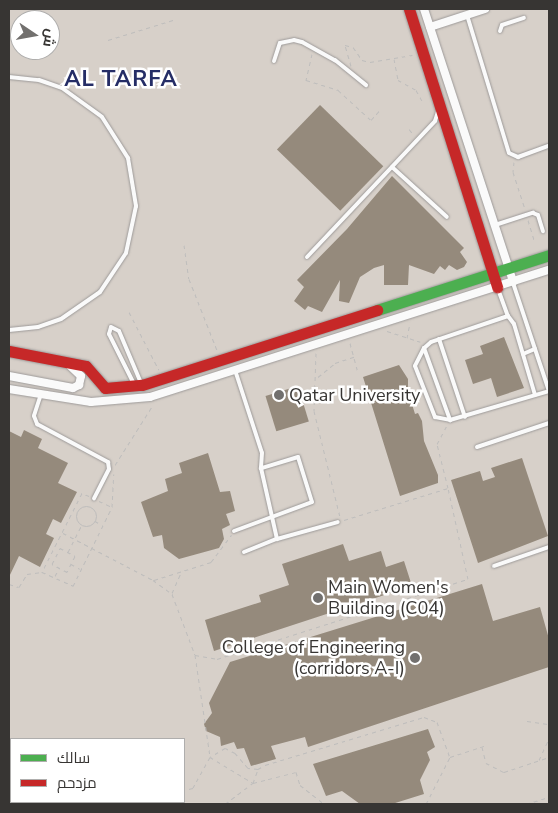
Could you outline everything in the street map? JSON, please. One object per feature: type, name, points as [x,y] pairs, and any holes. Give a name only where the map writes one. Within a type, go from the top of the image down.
[{"type":"street","points":[[409,9],[497,287]]},
{"type":"street","points":[[424,9],[513,282]]},
{"type":"street","points":[[418,37],[466,14],[485,9]]},
{"type":"street","points":[[414,22],[428,18]]},
{"type":"street","points":[[457,158],[472,153]]},
{"type":"street","points":[[9,351],[86,366],[106,388],[139,386],[202,369],[549,255]]},
{"type":"street","points":[[530,262],[534,275]]},
{"type":"street","points":[[9,389],[108,403],[160,394],[549,270]]},
{"type":"street","points":[[9,376],[76,387],[81,379],[80,373],[65,362]]},
{"type":"street","points":[[202,369],[205,380]]},
{"type":"lane","points":[[466,14],[509,153],[515,157],[549,146]]},
{"type":"lane","points":[[500,31],[502,25],[524,18]]},
{"type":"lane","points":[[274,61],[280,43],[285,40],[294,40],[314,47],[366,85]]},
{"type":"lane","points":[[9,78],[39,80],[62,88],[102,117],[128,158],[136,206],[126,252],[100,292],[61,319],[38,327],[9,330]]},
{"type":"lane","points":[[307,257],[435,121],[440,105]]},
{"type":"lane","points":[[392,167],[447,218]]},
{"type":"lane","points":[[495,225],[526,214],[538,216],[542,231]]},
{"type":"lane","points":[[508,316],[439,339],[426,346],[415,366],[435,417],[450,420],[465,417],[549,391],[513,282]]},
{"type":"lane","points":[[497,287],[508,316],[511,318],[535,395]]},
{"type":"lane","points":[[111,327],[119,331],[139,386],[109,334],[111,327]]},
{"type":"lane","points":[[439,339],[465,417]]},
{"type":"lane","points":[[426,346],[450,420]]},
{"type":"lane","points":[[523,354],[535,349]]},
{"type":"lane","points":[[234,370],[262,453],[261,468],[270,519],[277,540]]},
{"type":"lane","points":[[41,394],[34,416],[37,424],[108,462],[109,468],[94,498]]},
{"type":"lane","points":[[477,447],[549,424]]},
{"type":"lane","points":[[234,531],[312,502],[298,457],[261,468]]},
{"type":"lane","points":[[244,552],[277,540],[340,522]]},
{"type":"lane","points":[[494,566],[549,547]]},
{"type":"path","points":[[108,40],[173,20]]},
{"type":"path","points":[[352,74],[345,46],[353,47],[362,60],[370,62],[423,51]]},
{"type":"path","points":[[314,47],[306,80],[338,90],[371,120],[381,108]]},
{"type":"path","points":[[394,58],[398,80],[416,90],[422,101]]},
{"type":"path","points":[[409,129],[418,138]]},
{"type":"path","points":[[515,157],[513,172],[534,240]]},
{"type":"path","points":[[184,245],[189,278],[222,362]]},
{"type":"path","points":[[129,312],[164,380]]},
{"type":"path","points":[[407,338],[410,322],[408,316]]},
{"type":"path","points":[[384,323],[389,334],[407,338],[426,346]]},
{"type":"path","points":[[348,335],[358,372]]},
{"type":"path","points":[[315,345],[317,378],[313,394],[314,411],[340,522],[448,488]]},
{"type":"path","points":[[317,378],[336,363],[354,357]]},
{"type":"path","points":[[9,584],[19,587],[27,574],[42,572],[55,576],[73,586],[112,507],[114,467],[160,394]]},
{"type":"path","points":[[195,655],[217,659],[468,579],[437,444],[450,420]]},
{"type":"path","points":[[42,572],[82,493],[112,507]]},
{"type":"path","points":[[82,504],[98,512],[94,520],[89,528],[74,520],[82,504]]},
{"type":"path","points":[[73,510],[78,513]]},
{"type":"path","points":[[94,520],[103,525]]},
{"type":"path","points":[[68,552],[82,524]]},
{"type":"path","points":[[153,580],[211,562],[234,531]]},
{"type":"path","points":[[62,532],[153,580],[172,594],[195,655],[210,757]]},
{"type":"path","points":[[60,548],[68,552],[75,556],[67,572],[52,564],[60,548]]},
{"type":"path","points":[[49,558],[56,556]]},
{"type":"path","points":[[71,564],[81,570]]},
{"type":"path","points":[[55,576],[60,568]]},
{"type":"path","points":[[172,594],[182,571]]},
{"type":"path","points":[[185,790],[195,785],[210,757],[225,748],[235,753],[248,768],[258,769],[280,759],[424,717],[437,722],[450,758]]},
{"type":"path","points":[[549,720],[549,729]]},
{"type":"path","points":[[526,721],[548,724]]},
{"type":"path","points":[[539,760],[549,739]]},
{"type":"path","points":[[426,804],[450,758],[483,747],[486,763],[500,771],[549,757]]},
{"type":"path","points":[[210,757],[253,783]]},
{"type":"path","points":[[253,783],[258,769]]},
{"type":"path","points":[[225,804],[253,783],[296,772],[300,785],[324,804]]},
{"type":"path","points":[[526,804],[549,797]]},
{"type":"shaded area","name":"Qatar University","points":[[9,9],[549,9],[549,804],[9,804]]},
{"type":"building","points":[[320,105],[383,166],[340,211],[277,150]]},
{"type":"building","points":[[392,176],[464,248],[460,252],[467,262],[464,267],[457,270],[449,265],[445,270],[440,266],[434,274],[409,265],[408,285],[384,285],[384,265],[374,268],[360,277],[349,303],[339,301],[340,280],[322,312],[308,306],[305,310],[294,301],[304,287],[297,280],[347,229]]},
{"type":"building","points":[[504,337],[524,388],[497,397],[491,378],[473,384],[465,360],[483,354],[480,346]]},
{"type":"building","points":[[399,365],[408,379],[408,391],[415,414],[418,413],[422,421],[424,441],[438,475],[438,483],[400,496],[363,377]]},
{"type":"building","points":[[298,386],[309,421],[276,431],[265,396]]},
{"type":"building","points":[[24,430],[42,439],[38,448],[68,463],[58,483],[77,492],[61,523],[53,519],[46,534],[54,538],[40,567],[19,556],[9,577],[9,431],[21,437]]},
{"type":"building","points":[[208,453],[220,492],[230,491],[235,511],[226,514],[230,525],[222,529],[224,539],[219,548],[179,559],[164,548],[162,535],[153,537],[141,502],[168,491],[165,479],[182,473],[179,463]]},
{"type":"building","points":[[522,458],[548,536],[478,563],[451,480],[480,471],[483,481],[495,477],[491,468]]},
{"type":"building","name":"Main Women's Building (C04)","points":[[343,544],[349,561],[381,551],[386,567],[404,561],[412,586],[214,651],[205,620],[261,602],[259,595],[289,585],[282,564]]},
{"type":"building","name":"College of Engineering (corridors A-I)","points":[[482,584],[493,621],[540,607],[549,639],[549,667],[308,747],[305,737],[271,746],[276,759],[251,766],[244,748],[237,749],[234,742],[221,746],[220,737],[206,731],[204,724],[212,713],[209,703],[230,662]]},
{"type":"building","points":[[428,729],[435,747],[427,752],[430,760],[420,780],[424,794],[392,804],[360,804],[342,791],[326,796],[313,764]]},
{"type":"traffic: fast","points":[[377,310],[549,255]]},
{"type":"traffic: jam","points":[[409,9],[497,287]]},
{"type":"traffic: jam","points":[[9,351],[86,366],[105,388],[142,385],[377,310]]},
{"type":"place","name":"Qatar University","points":[[279,395]]},
{"type":"place","name":"Main Women's Building (C04)","points":[[318,598]]},
{"type":"place","name":"College of Engineering (corridors A-I)","points":[[415,658]]},
{"type":"district","name":"AL TARFA","points":[[121,80]]}]
